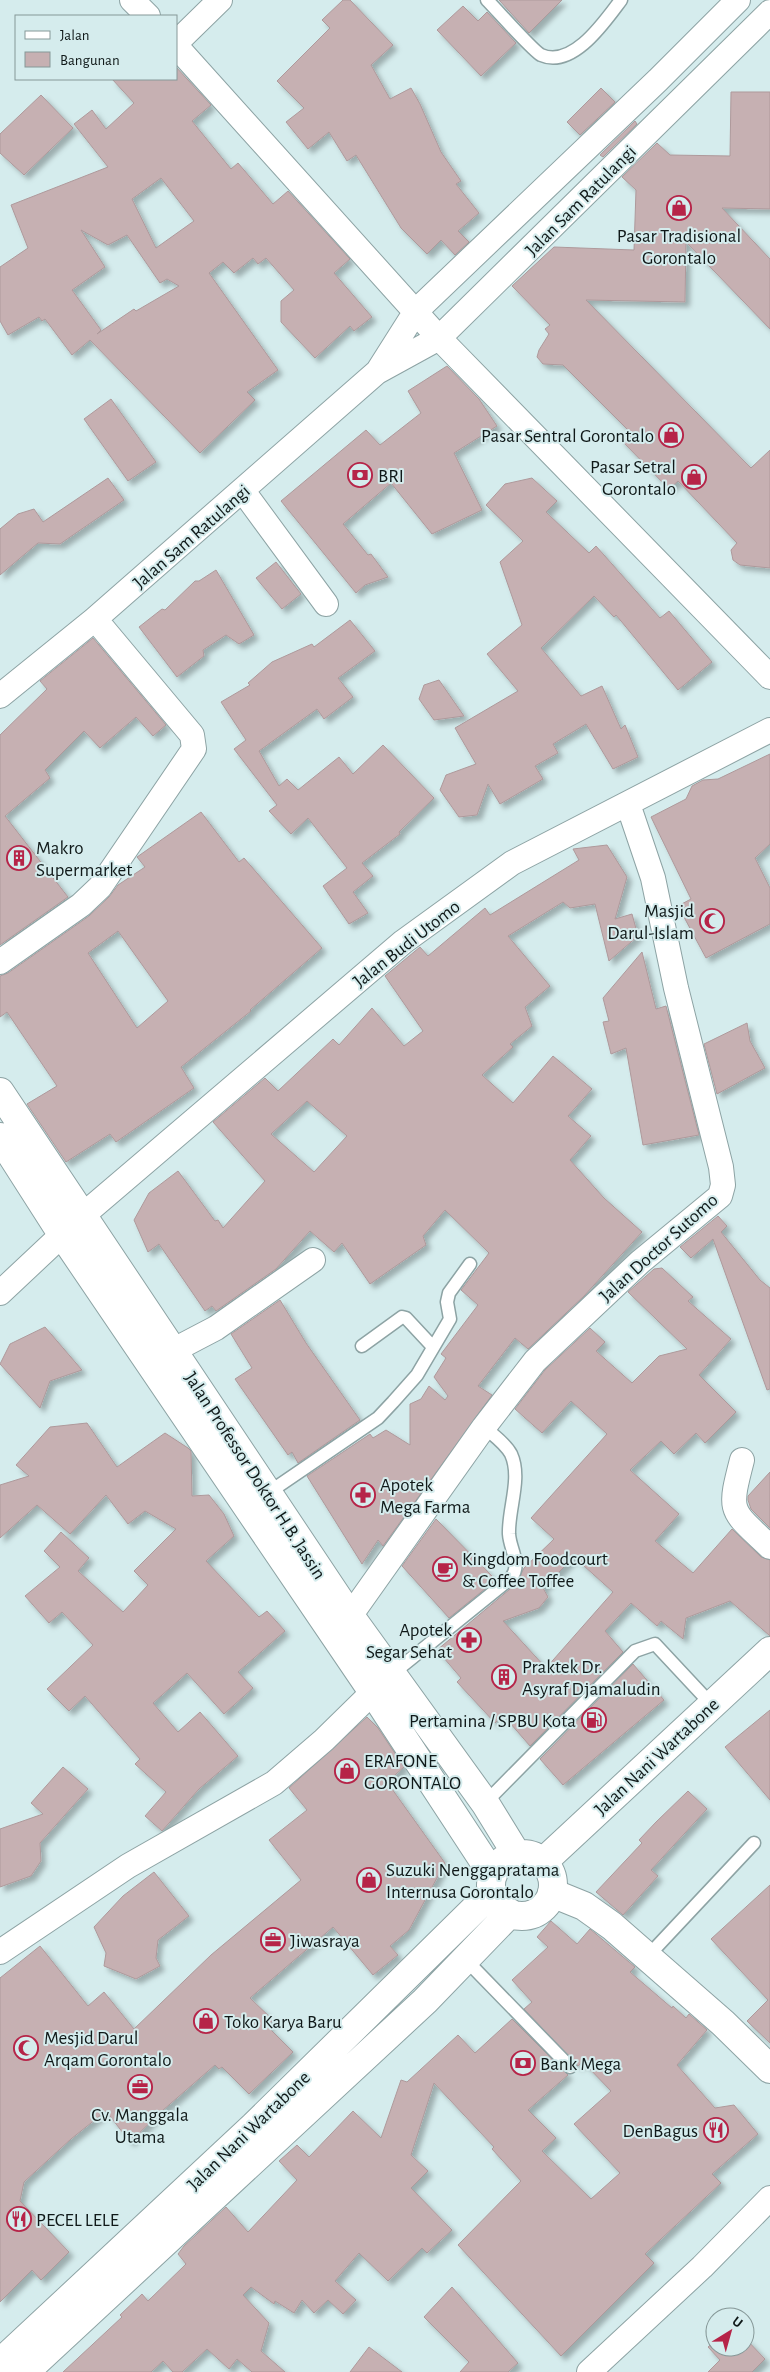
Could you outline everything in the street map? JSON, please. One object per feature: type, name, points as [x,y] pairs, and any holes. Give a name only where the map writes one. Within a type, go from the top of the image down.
[{"type":"main road","name":"Jalan Professor Doktor H.B. Jassin","points":[[0,1092],[174,1350],[263,1500],[383,1683],[485,1802],[517,1855]]},
{"type":"main road","name":"Jalan Professor Doktor H.B. Jassin","points":[[0,1138],[62,1234],[350,1616],[383,1683],[492,1884]]},
{"type":"main road","name":"Jalan Nani Wartabone","points":[[543,1862],[770,1651]]},
{"type":"main road","points":[[527,1854],[543,1862],[553,1877],[552,1893],[544,1906],[536,1912],[526,1915],[510,1913],[497,1903],[492,1884],[502,1862],[517,1855],[527,1854]]},
{"type":"main road","name":"Jalan Nani Wartabone","points":[[25,2372],[154,2236],[254,2126],[492,1884]]},
{"type":"main road","points":[[552,1893],[584,1906],[612,1926],[723,2023],[770,2069]]},
{"type":"main road","name":"Jalan Nani Wartabone","points":[[0,2363],[154,2236],[425,2001],[510,1913]]},
{"type":"street","points":[[132,0],[147,15]]},
{"type":"street","points":[[178,42],[220,0]]},
{"type":"street","points":[[738,1],[766,23]]},
{"type":"street","name":"Jalan Sam Ratulangi","points":[[377,372],[416,311],[738,1]]},
{"type":"street","name":"Jalan Sam Ratulangi","points":[[0,696],[95,619],[377,372],[439,338],[766,23]]},
{"type":"street","points":[[178,46],[439,338],[770,677]]},
{"type":"street","points":[[243,491],[326,604]]},
{"type":"street","points":[[0,962],[81,905],[100,887],[194,748],[192,736],[95,619]]},
{"type":"street","name":"Jalan Budi Utomo","points":[[0,1293],[82,1216],[403,942],[512,863],[770,730]]},
{"type":"street","name":"Jalan Doctor Sutomo","points":[[350,1616],[435,1499],[484,1427],[535,1360],[640,1262],[720,1196],[723,1185],[721,1167],[676,988],[653,878],[628,804]]},
{"type":"street","points":[[174,1350],[216,1328],[313,1260]]},
{"type":"street","points":[[742,1460],[732,1496],[734,1512],[770,1547]]},
{"type":"street","points":[[0,1952],[128,1866],[274,1783],[310,1753],[383,1683]]},
{"type":"street","points":[[589,2372],[702,2267],[770,2198]]},
{"type":"lane","points":[[487,0],[540,55],[556,57],[570,53],[596,33],[621,0]]},
{"type":"lane","points":[[263,1500],[378,1418],[417,1375],[450,1319],[447,1302],[449,1293],[470,1264]]},
{"type":"lane","points":[[362,1346],[402,1316],[433,1347]]},
{"type":"lane","points":[[383,1683],[511,1578],[515,1572],[516,1563],[509,1536],[514,1466],[505,1445],[484,1427]]},
{"type":"lane","points":[[485,1802],[635,1651],[654,1644],[711,1704]]},
{"type":"lane","points":[[648,1956],[754,1843]]},
{"type":"lane","points":[[465,1959],[570,2067]]},
{"type":"building","points":[[343,0],[350,0],[393,45],[371,65],[390,99],[411,88],[441,152],[461,181],[456,184],[479,213],[458,231],[469,242],[455,255],[441,240],[427,254],[401,228],[356,155],[347,161],[329,132],[308,149],[286,122],[304,108],[277,81],[330,28],[322,20]]},
{"type":"building","points":[[499,0],[562,0],[529,33]]},
{"type":"building","points":[[463,6],[478,21],[487,12],[516,43],[481,76],[437,30]]},
{"type":"building","points":[[178,69],[211,105],[192,121],[231,169],[238,163],[273,204],[288,191],[350,259],[334,273],[372,317],[354,331],[350,326],[315,358],[281,322],[281,301],[294,290],[266,258],[258,264],[253,258],[234,273],[223,262],[209,273],[278,370],[247,392],[255,400],[200,453],[90,340],[72,355],[45,319],[42,321],[39,317],[8,335],[0,321],[0,267],[28,248],[11,205],[108,167],[74,124],[92,110],[106,129],[134,103],[113,80],[178,80]],"holes":[[[161,178],[194,221],[156,248],[132,199]],[[81,230],[108,245],[127,235],[160,283],[167,279],[179,286],[136,311],[134,309],[97,334],[101,330],[72,290],[105,267]]]},
{"type":"building","points":[[601,88],[615,102],[580,135],[567,122]]},
{"type":"building","points":[[731,92],[770,92],[770,209],[722,208],[770,259],[770,329],[686,242],[685,302],[586,300],[751,468],[770,450],[770,568],[740,565],[733,560],[731,550],[737,543],[678,481],[669,489],[620,439],[629,431],[563,365],[543,364],[537,357],[549,334],[545,329],[550,325],[512,286],[554,247],[634,250],[636,190],[622,177],[657,143],[670,155],[730,156]]},
{"type":"building","points":[[41,95],[73,128],[24,175],[0,153],[0,134]]},
{"type":"building","points":[[635,121],[637,124],[603,157],[600,155]]},
{"type":"building","points":[[447,366],[479,399],[497,426],[454,453],[482,510],[432,534],[391,483],[343,524],[368,555],[371,554],[388,577],[365,585],[356,593],[281,501],[366,430],[380,445],[421,413],[408,391]]},
{"type":"building","points":[[111,399],[156,462],[128,481],[84,419]]},
{"type":"building","points":[[108,478],[124,500],[60,544],[38,543],[0,575],[0,529],[18,514],[34,509],[43,522]]},
{"type":"building","points":[[532,478],[557,501],[546,512],[589,553],[596,546],[660,618],[669,611],[712,662],[678,690],[616,615],[614,617],[594,596],[541,648],[581,696],[602,686],[621,729],[625,725],[638,757],[613,769],[586,724],[553,744],[558,753],[535,766],[543,779],[500,804],[488,784],[477,815],[459,817],[440,790],[446,775],[476,764],[455,728],[518,691],[487,654],[522,625],[500,562],[523,541],[486,505],[505,484]]},
{"type":"building","points":[[276,562],[301,594],[282,609],[256,578]]},
{"type":"building","points":[[216,570],[254,635],[239,644],[226,635],[203,650],[204,656],[177,677],[139,627],[162,609],[165,610],[195,581],[199,581]]},
{"type":"building","points":[[350,620],[375,651],[338,678],[353,697],[324,719],[317,709],[259,751],[279,786],[287,779],[298,790],[339,757],[353,774],[383,745],[434,798],[399,832],[400,834],[362,863],[373,876],[353,892],[368,913],[349,924],[323,886],[347,868],[308,818],[291,834],[269,811],[277,805],[234,749],[246,740],[221,702],[250,685],[248,683],[272,662],[312,644],[314,647]]},
{"type":"building","points":[[93,638],[166,725],[153,736],[136,717],[100,748],[84,731],[45,770],[50,778],[5,816],[68,897],[0,945],[0,735],[47,689],[40,681]]},
{"type":"building","points":[[439,680],[464,716],[434,720],[419,699],[424,685]]},
{"type":"building","points":[[770,754],[770,844],[755,858],[770,888],[770,924],[706,958],[678,906],[691,899],[651,817],[686,799],[692,786],[703,780],[718,779]]},
{"type":"building","points":[[201,812],[239,862],[244,858],[322,948],[251,1011],[181,1067],[194,1088],[116,1142],[110,1134],[66,1162],[27,1104],[57,1086],[7,1012],[0,1017],[0,976],[8,973],[89,916],[109,897],[118,885],[145,867],[137,857]],"holes":[[[118,931],[168,1001],[137,1028],[88,953]]]},
{"type":"building","points":[[607,845],[627,877],[615,919],[632,914],[638,936],[609,961],[595,904],[570,908],[563,902],[508,936],[550,986],[525,1007],[532,1026],[510,1044],[513,1047],[482,1075],[513,1103],[553,1056],[592,1089],[568,1116],[591,1136],[570,1160],[604,1198],[642,1232],[584,1296],[528,1349],[515,1338],[478,1386],[492,1395],[383,1546],[378,1540],[362,1564],[307,1476],[370,1434],[373,1438],[386,1430],[410,1445],[410,1404],[421,1399],[429,1386],[445,1400],[448,1396],[434,1377],[446,1358],[441,1354],[478,1305],[461,1290],[489,1253],[445,1210],[423,1236],[426,1245],[370,1284],[342,1243],[334,1252],[310,1231],[276,1269],[216,1311],[212,1306],[205,1311],[159,1244],[148,1252],[134,1220],[149,1193],[178,1171],[215,1221],[218,1220],[223,1228],[265,1181],[213,1122],[265,1078],[278,1091],[333,1039],[339,1045],[372,1008],[404,1046],[423,1031],[385,976],[420,947],[428,956],[485,908],[490,915],[579,860],[573,849]],"holes":[[[307,1101],[347,1136],[314,1172],[271,1134]]]},
{"type":"building","points":[[642,952],[656,1009],[666,1006],[699,1135],[643,1145],[626,1048],[611,1054],[603,1022],[609,1021],[603,998]]},
{"type":"building","points":[[747,1023],[750,1041],[765,1068],[717,1094],[704,1044]]},
{"type":"building","points":[[718,1216],[727,1226],[721,1232],[760,1280],[770,1288],[770,1389],[767,1390],[713,1239],[691,1258],[680,1247]]},
{"type":"building","points":[[662,1268],[693,1297],[688,1301],[731,1339],[699,1375],[736,1412],[705,1443],[696,1433],[674,1454],[661,1441],[630,1470],[679,1514],[655,1541],[693,1573],[732,1529],[761,1557],[770,1560],[770,1636],[730,1601],[686,1618],[683,1639],[661,1621],[657,1626],[631,1603],[605,1631],[623,1652],[530,1746],[503,1715],[495,1723],[457,1682],[461,1678],[437,1650],[516,1584],[524,1568],[554,1539],[531,1518],[607,1434],[571,1401],[542,1433],[515,1409],[545,1370],[590,1328],[605,1342],[596,1351],[632,1383],[659,1356],[687,1349],[628,1292],[654,1269]],"holes":[[[574,1557],[613,1592],[546,1668],[503,1621],[539,1608],[548,1597],[543,1588]]]},
{"type":"building","points":[[280,1300],[306,1343],[360,1420],[298,1463],[292,1452],[288,1455],[235,1379],[252,1368],[231,1334]]},
{"type":"building","points":[[45,1327],[82,1370],[50,1381],[40,1408],[0,1364],[10,1344]]},
{"type":"building","points":[[87,1423],[117,1467],[165,1433],[191,1451],[192,1496],[209,1495],[224,1514],[234,1536],[206,1561],[259,1617],[267,1611],[285,1631],[238,1672],[253,1688],[224,1714],[187,1673],[153,1703],[178,1732],[200,1712],[238,1756],[199,1789],[162,1831],[145,1816],[166,1792],[135,1764],[140,1759],[85,1696],[69,1711],[47,1689],[93,1645],[62,1612],[49,1623],[25,1596],[60,1567],[44,1551],[61,1532],[89,1558],[78,1571],[123,1612],[148,1585],[134,1571],[176,1529],[145,1511],[128,1524],[106,1495],[70,1534],[37,1505],[0,1538],[0,1485],[29,1476],[16,1465],[50,1427]]},
{"type":"building","points":[[770,1472],[770,1528],[751,1509],[748,1496]]},
{"type":"building","name":"Kingdom Foodcourt & Coffee Toffee","points":[[436,1519],[496,1580],[449,1618],[402,1566]]},
{"type":"building","name":"Pertamina / SPBU Kota","points":[[633,1664],[664,1700],[563,1785],[540,1759]]},
{"type":"building","points":[[770,1710],[770,1800],[725,1747]]},
{"type":"building","points":[[367,1717],[378,1728],[404,1767],[387,1782],[445,1863],[409,1930],[390,1946],[398,1955],[373,1975],[333,1927],[250,1998],[273,2020],[267,2026],[293,2052],[249,2094],[222,2067],[219,2069],[215,2065],[130,2142],[106,2111],[71,2139],[24,2182],[20,2201],[69,2252],[41,2280],[32,2270],[0,2302],[0,1978],[40,1946],[88,2006],[104,1992],[134,2029],[211,1955],[301,1880],[269,1840],[307,1810],[289,1788]]},
{"type":"building","points":[[63,1767],[88,1789],[40,1843],[41,1861],[31,1876],[0,1887],[0,1829],[43,1814],[31,1803]]},
{"type":"building","points":[[688,1791],[707,1809],[651,1870],[658,1876],[623,1915],[596,1892],[642,1843],[639,1840]]},
{"type":"building","points":[[154,1872],[189,1916],[158,1940],[156,1958],[160,1966],[136,1979],[104,1966],[106,1953],[94,1927],[123,1896]]},
{"type":"building","points":[[770,1885],[770,2043],[747,2021],[768,2000],[711,1939]]},
{"type":"building","points":[[551,1921],[577,1944],[590,1929],[635,1967],[630,1972],[672,2008],[673,2006],[686,2018],[689,2014],[707,2030],[677,2065],[715,2108],[734,2105],[758,2134],[712,2174],[721,2183],[645,2254],[654,2263],[561,2356],[458,2245],[521,2181],[492,2149],[494,2147],[434,2083],[411,2155],[428,2171],[411,2188],[452,2230],[427,2253],[422,2248],[388,2281],[359,2253],[335,2281],[356,2300],[343,2314],[328,2300],[314,2313],[302,2300],[294,2313],[275,2301],[274,2304],[251,2287],[243,2295],[269,2323],[261,2351],[285,2372],[252,2372],[237,2359],[229,2369],[207,2349],[182,2372],[173,2372],[163,2361],[151,2372],[63,2372],[122,2317],[120,2315],[142,2294],[148,2301],[186,2264],[178,2254],[184,2246],[226,2207],[248,2232],[297,2180],[279,2161],[297,2145],[309,2157],[353,2111],[381,2138],[401,2080],[407,2082],[458,2035],[475,2053],[512,2019],[568,2075],[528,2110],[556,2138],[542,2151],[591,2199],[620,2173],[574,2124],[611,2091],[583,2062],[578,2066],[524,2009],[532,2002],[512,1980],[548,1947],[537,1937]]},
{"type":"building","points":[[452,2287],[518,2363],[508,2372],[460,2372],[469,2362],[424,2317]]},
{"type":"building","points":[[369,2347],[402,2372],[350,2372]]},
{"type":"building","points":[[755,2348],[765,2359],[752,2372],[708,2372],[720,2360],[717,2357],[755,2357]]},
{"type":"place","name":"Pasar Tradisional Gorontalo","points":[[679,208]]},
{"type":"place","name":"Pasar Sentral Gorontalo","points":[[671,435]]},
{"type":"place","name":"BRI","points":[[360,475]]},
{"type":"place","name":"Pasar Setral Gorontalo","points":[[694,477]]},
{"type":"place","name":"Makro Supermarket","points":[[19,858]]},
{"type":"place","name":"Masjid Darul-Islam","points":[[712,921]]},
{"type":"place","name":"Apotek Mega Farma","points":[[363,1495]]},
{"type":"place","name":"Kingdom Foodcourt & Coffee Toffee","points":[[445,1569]]},
{"type":"place","name":"Apotek Segar Sehat","points":[[469,1640]]},
{"type":"place","name":"Praktek Dr. Asyraf Djamaludin","points":[[504,1677]]},
{"type":"place","name":"Pertamina / SPBU Kota","points":[[594,1720]]},
{"type":"place","name":"ERAFONE GORONTALO","points":[[347,1771]]},
{"type":"place","name":"Suzuki Nenggapratama Internusa Gorontalo","points":[[369,1880]]},
{"type":"place","name":"Jiwasraya","points":[[273,1940]]},
{"type":"place","name":"Toko Karya Baru","points":[[206,2021]]},
{"type":"place","name":"Mesjid Darul Arqam Gorontalo","points":[[26,2048]]},
{"type":"place","name":"Bank Mega","points":[[523,2063]]},
{"type":"place","name":"Cv. Manggala Utama","points":[[140,2087]]},
{"type":"place","name":"DenBagus","points":[[716,2130]]},
{"type":"place","name":"PECEL LELE","points":[[19,2219]]}]
